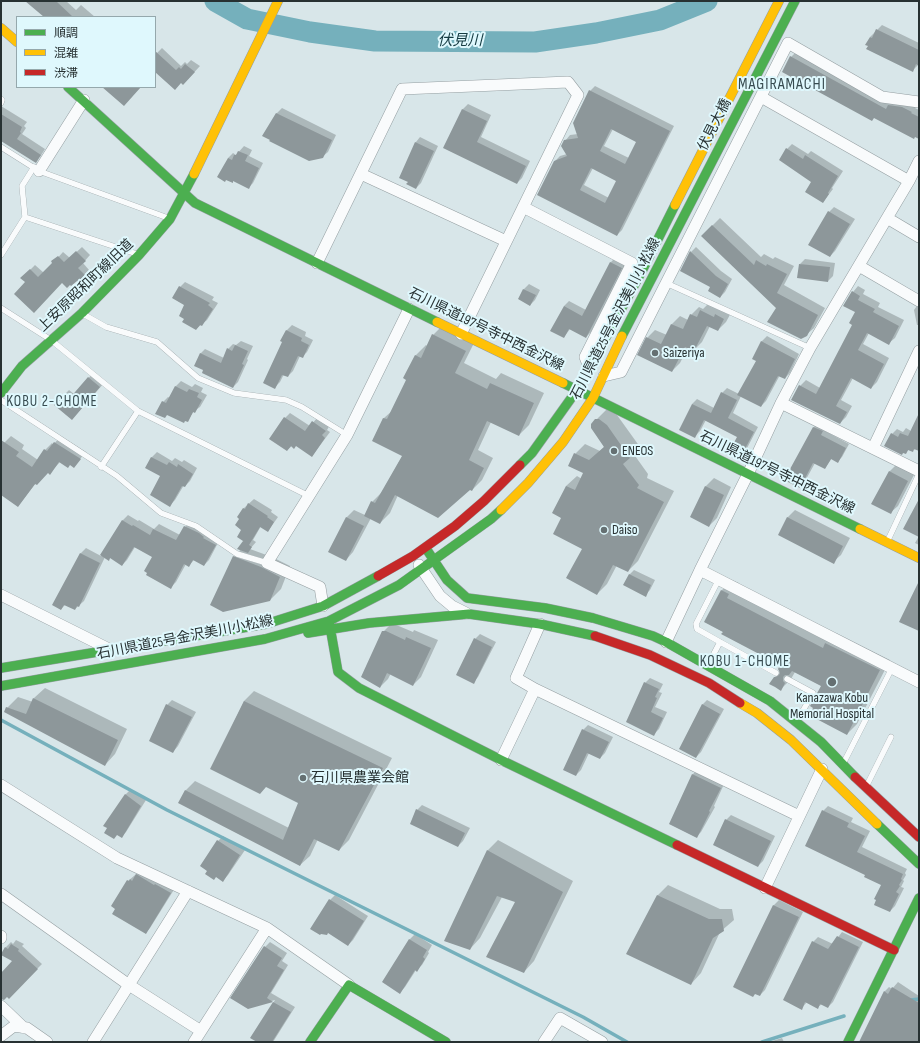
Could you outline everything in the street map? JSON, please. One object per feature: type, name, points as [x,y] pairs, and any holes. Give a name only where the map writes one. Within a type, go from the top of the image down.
[{"type":"main road","name":"上安原昭和町線旧道","points":[[2,390],[22,366],[82,313],[139,255],[170,219],[184,194],[278,1]]},
{"type":"main road","name":"伏見大橋","points":[[670,214],[779,1]]},
{"type":"main road","name":"伏見大橋","points":[[682,220],[794,1]]},
{"type":"main road","points":[[1,28],[16,41]]},
{"type":"main road","name":"石川県道197号寺中西金沢線","points":[[69,88],[195,203],[919,558]]},
{"type":"main road","name":"石川県道25号金沢美川小松線","points":[[1,668],[266,624],[323,606],[384,574],[413,556],[455,526],[484,501],[532,453],[577,390],[643,269],[670,214]]},
{"type":"main road","name":"石川県道25号金沢美川小松線","points":[[1,686],[264,639],[330,625],[422,570],[491,519],[528,483],[563,442],[593,398],[618,344],[682,220]]},
{"type":"main road","points":[[425,547],[447,580],[468,598],[545,608],[593,618],[646,634],[666,642],[770,701],[821,742],[919,837]]},
{"type":"main road","points":[[323,606],[330,625],[338,672],[359,688],[502,760],[894,950]]},
{"type":"main road","points":[[330,625],[469,614],[540,624],[596,636],[643,652],[709,683],[757,713],[791,740],[919,864]]},
{"type":"main road","points":[[848,1042],[919,898]]},
{"type":"main road","points":[[310,1042],[349,985],[446,1042]]},
{"type":"street","points":[[604,376],[621,372],[788,43],[882,97],[919,102]]},
{"type":"street","points":[[317,263],[402,89],[568,82],[578,95],[461,334]]},
{"type":"street","points":[[761,97],[909,181]]},
{"type":"street","points":[[36,169],[84,100]]},
{"type":"street","points":[[666,642],[781,403],[810,348],[909,181],[919,161]]},
{"type":"street","points":[[361,174],[506,242]]},
{"type":"street","points":[[523,207],[632,263],[585,356],[589,368]]},
{"type":"street","points":[[887,218],[919,237]]},
{"type":"street","points":[[859,266],[919,301]]},
{"type":"street","points":[[323,606],[320,587],[267,563],[346,435],[409,309]]},
{"type":"street","points":[[873,448],[919,351]]},
{"type":"street","points":[[781,403],[919,472]]},
{"type":"street","points":[[413,556],[440,596],[452,606],[469,614]]},
{"type":"street","points":[[700,570],[919,682]]},
{"type":"street","points":[[1,595],[110,650]]},
{"type":"street","points":[[540,624],[516,678],[535,689],[799,816]]},
{"type":"street","points":[[502,760],[535,689]]},
{"type":"street","points":[[765,888],[822,769]]},
{"type":"street","points":[[1,785],[117,858],[267,928],[349,985]]},
{"type":"street","points":[[93,1042],[188,891]]},
{"type":"street","points":[[1,894],[129,985],[201,1031]]},
{"type":"street","points":[[194,1042],[267,928]]},
{"type":"street","points":[[1,1006],[24,1028]]},
{"type":"street","points":[[544,1042],[560,1018],[602,1042]]},
{"type":"street","points":[[1,1036],[14,1026],[27,1028],[47,1042]]},
{"type":"lane","points":[[1,147],[36,169],[170,219]]},
{"type":"lane","points":[[1,255],[25,217],[22,186],[36,169]]},
{"type":"lane","points":[[25,217],[139,255]]},
{"type":"lane","points":[[666,283],[810,348]]},
{"type":"lane","points":[[1,308],[51,340],[138,411],[309,496]]},
{"type":"lane","points":[[82,313],[106,327],[157,342],[198,378],[234,393],[286,400],[302,407],[346,435]]},
{"type":"lane","points":[[1,400],[101,467],[117,476],[161,513],[196,526],[237,554],[267,563]]},
{"type":"lane","points":[[101,467],[138,411]]},
{"type":"lane","points":[[887,542],[919,472]]},
{"type":"lane","points":[[719,579],[696,624],[697,629],[776,673]]},
{"type":"lane","points":[[708,665],[720,642]]},
{"type":"lane","points":[[843,764],[892,668]]},
{"type":"lane","points":[[787,679],[813,693],[796,722]]},
{"type":"lane","points":[[866,787],[891,737]]},
{"type":"building","points":[[25,1],[56,1],[72,16],[43,16]]},
{"type":"building","points":[[876,29],[919,50],[919,66],[916,64],[913,72],[866,49],[868,46],[865,45],[870,37],[872,38]]},
{"type":"building","points":[[156,52],[176,70],[179,67],[181,69],[185,64],[195,72],[183,85],[181,83],[175,90],[156,73]]},
{"type":"building","points":[[790,56],[886,109],[888,105],[902,107],[912,112],[911,113],[919,117],[919,139],[915,137],[914,139],[874,118],[872,121],[782,72]]},
{"type":"building","points":[[103,88],[140,88],[124,106]]},
{"type":"building","points":[[589,90],[670,131],[617,236],[537,195],[554,161],[567,156],[561,146],[564,140],[578,138],[573,123]],"holes":[[[611,129],[636,142],[625,164],[600,151]],[[591,168],[616,181],[605,203],[580,190]]]},
{"type":"building","points":[[462,109],[487,121],[477,142],[526,166],[517,184],[443,148]]},
{"type":"building","points":[[276,113],[332,140],[323,158],[309,161],[262,136]]},
{"type":"building","points":[[1,114],[22,127],[21,133],[17,139],[41,155],[36,163],[1,141]]},
{"type":"building","points":[[415,142],[434,151],[416,189],[406,184],[408,182],[399,178]]},
{"type":"building","points":[[786,148],[803,159],[805,155],[838,176],[823,203],[805,192],[811,182],[779,160]]},
{"type":"building","points":[[238,151],[248,155],[245,161],[259,168],[249,189],[233,181],[233,183],[226,180],[225,182],[217,177],[228,158],[232,160]]},
{"type":"building","points":[[828,211],[850,224],[830,257],[808,245]]},
{"type":"building","points":[[712,225],[754,265],[756,260],[766,266],[767,264],[787,274],[777,293],[818,315],[807,336],[801,339],[767,322],[776,308],[701,236]]},
{"type":"building","points":[[76,251],[86,261],[78,268],[85,275],[78,282],[77,281],[67,288],[62,283],[34,313],[14,294],[25,282],[20,278],[30,269],[38,277],[52,263],[51,261],[58,256],[64,262]]},
{"type":"building","points":[[690,251],[716,276],[728,284],[720,298],[708,291],[710,287],[680,271]]},
{"type":"building","points":[[610,262],[622,268],[586,338],[569,329],[564,338],[550,331],[564,306],[582,316]]},
{"type":"building","points":[[799,264],[830,267],[828,282],[797,278]]},
{"type":"building","points":[[179,286],[210,303],[208,305],[213,309],[202,326],[200,325],[196,330],[182,322],[184,319],[179,316],[184,305],[172,298]]},
{"type":"building","points":[[523,289],[536,295],[530,306],[518,299]]},
{"type":"building","points":[[852,291],[860,296],[858,300],[875,309],[873,312],[899,326],[889,345],[867,333],[858,350],[884,364],[871,389],[851,378],[836,406],[847,412],[840,424],[791,400],[799,385],[816,394],[852,325],[849,323],[855,312],[843,306]]},
{"type":"building","points":[[700,310],[714,317],[715,314],[724,319],[718,331],[707,326],[694,351],[685,347],[672,372],[637,355],[646,337],[661,344],[671,324],[683,329],[690,314],[697,317]]},
{"type":"building","points":[[286,330],[302,338],[301,341],[309,345],[303,358],[298,356],[288,377],[282,375],[275,389],[263,383]]},
{"type":"building","points":[[432,334],[466,351],[455,373],[487,389],[490,383],[534,403],[519,436],[487,421],[469,460],[484,468],[472,491],[470,490],[438,518],[395,495],[380,524],[364,516],[371,501],[375,503],[402,456],[372,441],[383,418],[387,419],[406,380],[403,378],[415,355],[421,358]]},
{"type":"building","points":[[761,341],[795,359],[785,379],[778,376],[761,407],[737,395],[756,361],[752,359]]},
{"type":"building","points":[[235,345],[248,351],[242,364],[244,365],[233,388],[202,373],[203,370],[194,366],[200,353],[221,363],[227,348],[232,351]]},
{"type":"building","points":[[88,377],[100,387],[72,420],[54,405],[64,394],[69,399]]},
{"type":"building","points":[[175,386],[187,392],[189,389],[199,393],[197,397],[202,400],[188,422],[185,421],[184,423],[167,415],[165,418],[155,414],[162,401],[166,403]]},
{"type":"building","points":[[721,392],[737,400],[728,418],[754,432],[740,458],[729,452],[737,437],[704,420],[695,438],[679,430],[692,404],[711,413]]},
{"type":"building","points":[[919,413],[919,451],[914,449],[913,452],[908,450],[906,454],[903,453],[902,455],[884,446],[891,433],[898,437],[900,433],[908,436]]},
{"type":"building","points":[[284,417],[305,431],[312,421],[326,431],[322,435],[325,438],[312,457],[296,446],[294,449],[291,446],[287,451],[269,439]]},
{"type":"building","points":[[595,419],[599,419],[607,425],[630,458],[623,464],[639,485],[637,488],[664,502],[628,572],[613,565],[597,595],[566,578],[582,549],[553,534],[561,518],[552,513],[566,486],[575,490],[583,473],[568,466],[574,453],[589,460],[604,447],[591,428],[591,424]]},
{"type":"building","points":[[813,427],[823,431],[821,435],[846,448],[838,463],[831,459],[825,469],[813,463],[800,488],[784,480]]},
{"type":"building","points":[[1,440],[19,452],[16,456],[32,467],[44,449],[47,451],[54,442],[81,459],[74,468],[70,465],[68,468],[59,462],[50,475],[48,473],[37,485],[35,484],[18,507],[1,495]]},
{"type":"building","points":[[151,457],[167,465],[169,462],[177,467],[178,464],[193,474],[185,487],[182,486],[170,507],[150,495],[160,476],[145,468]]},
{"type":"building","points":[[889,471],[908,481],[891,514],[871,504]]},
{"type":"building","points":[[705,486],[724,495],[709,527],[690,517]]},
{"type":"building","points":[[919,499],[919,537],[903,529]]},
{"type":"building","points":[[248,503],[268,516],[267,517],[274,522],[268,532],[260,527],[249,545],[237,537],[241,530],[235,525],[239,519],[237,517],[243,508],[245,509]]},
{"type":"building","points":[[346,517],[364,526],[346,561],[328,552]]},
{"type":"building","points":[[787,517],[843,546],[834,564],[778,535]]},
{"type":"building","points":[[122,520],[150,535],[153,529],[176,540],[184,526],[199,533],[204,537],[203,538],[216,545],[204,566],[193,560],[189,567],[184,564],[171,589],[146,575],[147,573],[144,571],[152,557],[134,547],[122,566],[110,558],[109,561],[100,555]]},
{"type":"building","points":[[243,541],[252,547],[248,553],[237,549]]},
{"type":"building","points":[[80,553],[100,563],[79,607],[77,606],[75,610],[64,605],[61,610],[52,605]]},
{"type":"building","points":[[233,556],[261,567],[280,577],[270,601],[223,612],[210,605]]},
{"type":"building","points":[[629,574],[651,585],[646,597],[623,585]]},
{"type":"building","points":[[919,581],[919,631],[899,622]]},
{"type":"building","points":[[721,590],[729,594],[727,598],[823,648],[825,643],[880,670],[847,735],[809,715],[813,708],[810,706],[821,686],[792,671],[789,675],[785,675],[783,677],[783,681],[785,683],[781,691],[769,684],[774,677],[779,675],[780,673],[778,669],[780,665],[721,634],[723,632],[704,622]]},
{"type":"building","points":[[382,631],[386,631],[405,640],[406,637],[431,648],[413,686],[387,673],[380,688],[361,677]]},
{"type":"building","points":[[474,638],[492,647],[474,684],[456,675]]},
{"type":"building","points":[[644,682],[659,689],[651,712],[663,718],[654,736],[626,722]]},
{"type":"building","points":[[33,698],[118,740],[105,766],[4,712],[6,707],[26,714]]},
{"type":"building","name":"石川県農業会館","points":[[244,701],[383,768],[339,851],[314,839],[300,866],[178,803],[185,790],[283,840],[298,803],[266,787],[260,794],[210,769]]},
{"type":"building","points":[[166,704],[192,717],[173,753],[149,741]]},
{"type":"building","points":[[702,704],[720,714],[696,758],[679,749]]},
{"type":"building","points":[[582,729],[609,742],[600,759],[587,753],[576,776],[563,770]]},
{"type":"building","points":[[692,774],[721,788],[697,838],[669,824]]},
{"type":"building","points":[[125,794],[141,806],[122,838],[117,835],[114,839],[104,833],[107,828],[103,826]]},
{"type":"building","points":[[416,809],[465,833],[458,847],[410,824]]},
{"type":"building","points":[[822,810],[849,823],[847,827],[865,836],[857,852],[903,874],[899,885],[900,886],[896,892],[899,894],[890,912],[874,905],[876,900],[874,899],[881,885],[864,877],[865,875],[805,846]]},
{"type":"building","points":[[725,819],[771,841],[758,867],[713,845]]},
{"type":"building","points":[[217,840],[240,855],[223,882],[216,877],[214,880],[205,874],[207,871],[200,866]]},
{"type":"building","points":[[487,850],[563,892],[524,973],[486,957],[515,902],[497,896],[470,950],[444,941]]},
{"type":"building","points":[[136,874],[171,893],[146,934],[112,914],[115,909],[111,906],[127,880],[129,881],[130,879],[132,881]]},
{"type":"building","points":[[657,895],[709,919],[722,919],[724,931],[713,938],[691,985],[626,954]]},
{"type":"building","points":[[329,899],[364,921],[348,946],[328,933],[327,935],[320,935],[310,929]]},
{"type":"building","points":[[773,905],[799,917],[760,996],[755,994],[753,997],[733,987]]},
{"type":"building","points":[[837,936],[859,947],[828,1008],[820,1004],[818,1009],[805,1002],[802,1010],[783,1000],[812,941],[828,949]]},
{"type":"building","points":[[409,939],[427,950],[423,957],[425,959],[417,972],[415,970],[400,994],[382,982]]},
{"type":"building","points":[[11,944],[19,949],[18,951],[38,969],[9,999],[7,997],[4,1000],[1,999],[1,973],[12,961],[1,954],[5,947],[8,949]]},
{"type":"building","points":[[264,946],[282,958],[277,966],[284,970],[267,998],[273,1002],[248,1009],[230,998]]},
{"type":"building","points":[[892,987],[919,1003],[919,1042],[859,1042],[884,991],[888,994]]},
{"type":"building","points":[[273,1002],[291,1012],[272,1042],[257,1042],[250,1038]]},
{"type":"waterway","name":"伏見川","points":[[215,1],[247,19],[310,32],[375,41],[535,42],[596,33],[660,20],[707,1]]},
{"type":"waterway","points":[[1,720],[167,810],[583,1017],[627,1042]]},
{"type":"waterway","points":[[910,1000],[919,999]]},
{"type":"waterway","points":[[762,1042],[844,1016]]},
{"type":"traffic: fast","points":[[622,336],[795,1]]},
{"type":"traffic: fast","points":[[69,88],[195,203],[437,322]]},
{"type":"traffic: fast","points":[[1,393],[22,366],[82,313],[139,255],[170,219],[194,174]]},
{"type":"traffic: fast","points":[[520,465],[532,453],[577,390],[643,269],[675,205]]},
{"type":"traffic: fast","points":[[563,383],[860,529]]},
{"type":"traffic: fast","points":[[1,686],[265,639],[329,621],[399,585],[491,519],[501,510]]},
{"type":"traffic: fast","points":[[427,550],[447,580],[467,598],[545,608],[593,618],[653,636],[666,642],[770,701],[821,742],[855,777]]},
{"type":"traffic: fast","points":[[1,668],[266,624],[323,606],[378,576]]},
{"type":"traffic: fast","points":[[308,633],[369,623],[469,614],[540,624],[595,636]]},
{"type":"traffic: fast","points":[[329,621],[338,672],[359,688],[501,760],[677,845]]},
{"type":"traffic: fast","points":[[877,824],[919,864]]},
{"type":"traffic: fast","points":[[848,1042],[919,898]]},
{"type":"traffic: fast","points":[[310,1042],[349,985],[446,1042]]},
{"type":"traffic: slow","points":[[194,174],[278,1]]},
{"type":"traffic: slow","points":[[675,205],[779,1]]},
{"type":"traffic: slow","points":[[1,28],[16,41]]},
{"type":"traffic: slow","points":[[437,322],[563,383]]},
{"type":"traffic: slow","points":[[501,510],[528,483],[563,442],[593,398],[622,336]]},
{"type":"traffic: slow","points":[[860,529],[919,558]]},
{"type":"traffic: slow","points":[[740,703],[757,713],[791,740],[877,824]]},
{"type":"traffic: jam","points":[[378,576],[413,556],[455,526],[484,501],[520,465]]},
{"type":"traffic: jam","points":[[595,636],[650,655],[709,683],[740,703]]},
{"type":"traffic: jam","points":[[855,777],[919,837]]},
{"type":"traffic: jam","points":[[677,845],[894,950]]},
{"type":"place","name":"Saizeriya","points":[[655,353]]},
{"type":"place","name":"ENEOS","points":[[614,451]]},
{"type":"place","name":"Daiso","points":[[604,530]]},
{"type":"place","name":"Kanazawa Kobu Memorial Hospital","points":[[832,682]]},
{"type":"place","name":"石川県農業会館","points":[[303,778]]},
{"type":"district","name":"MAGIRAMACHI","points":[[782,85]]},
{"type":"district","name":"KOBU 2-CHOME","points":[[52,402]]},
{"type":"district","name":"KOBU 1-CHOME","points":[[745,662]]}]
